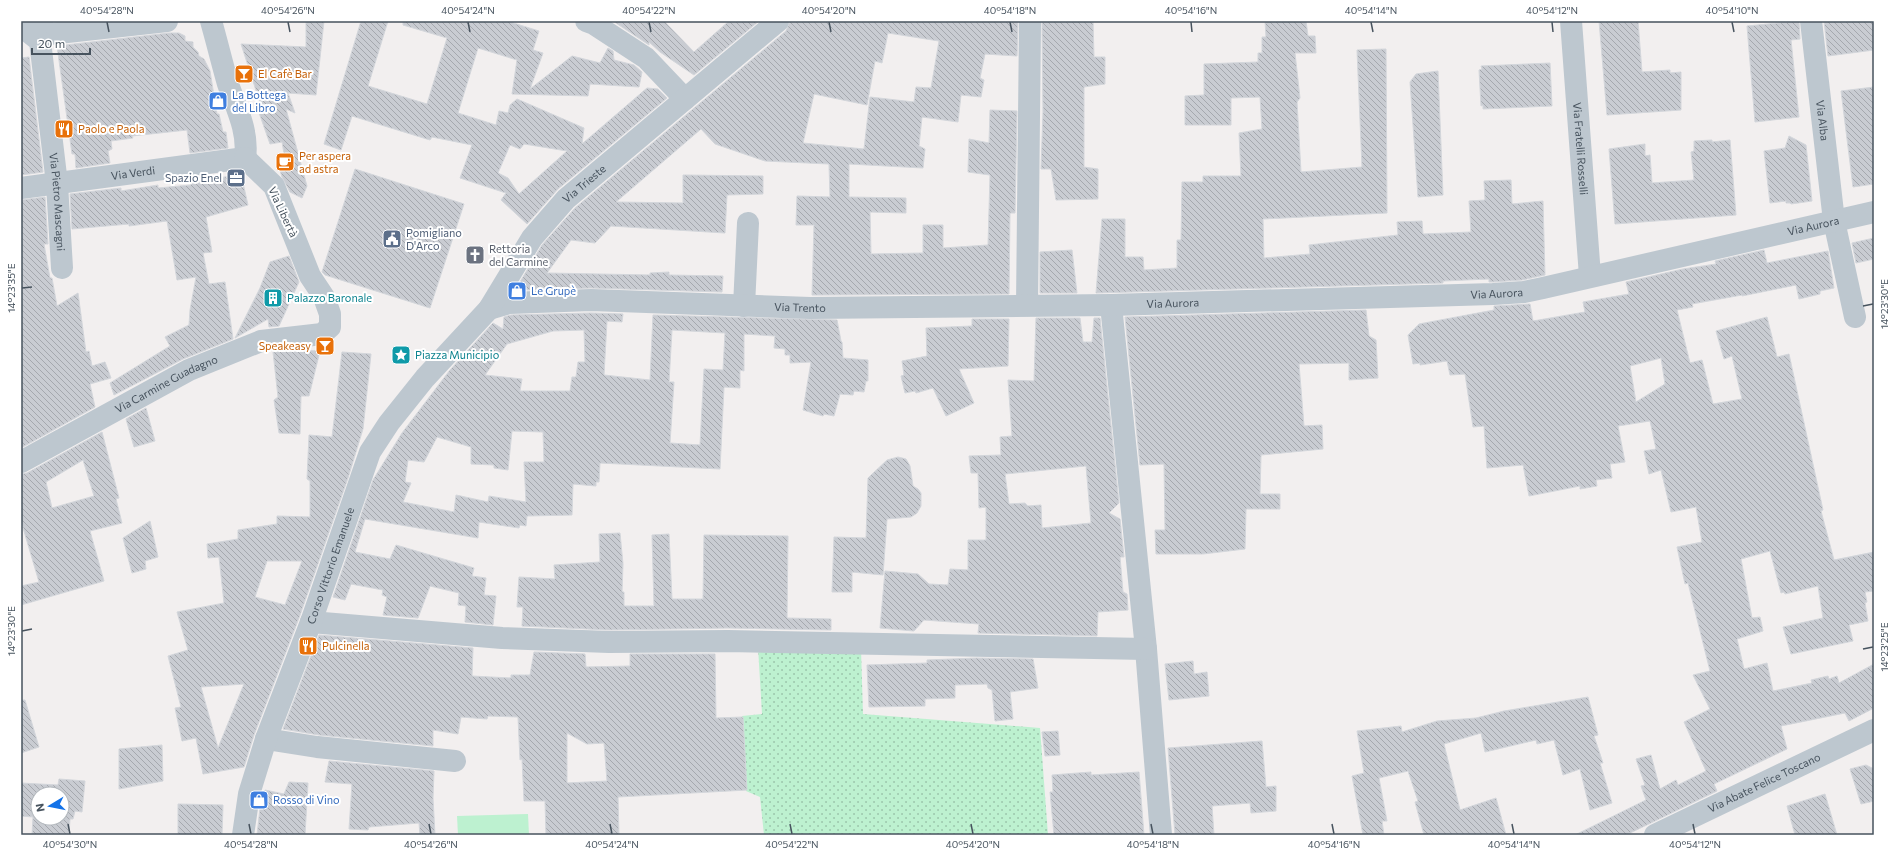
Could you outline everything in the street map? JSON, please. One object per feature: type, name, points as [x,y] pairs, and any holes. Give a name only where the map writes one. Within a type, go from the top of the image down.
[{"type":"street","points":[[21,26],[49,34],[167,21]]},
{"type":"street","points":[[211,21],[228,82],[245,134],[247,145],[245,158]]},
{"type":"street","name":"Via Trieste","points":[[425,378],[489,309],[539,228],[566,199],[778,21]]},
{"type":"street","name":"Via Fratelli Rosselli","points":[[1571,21],[1590,276]]},
{"type":"street","name":"Via Alba","points":[[1811,21],[1834,221],[1855,317]]},
{"type":"street","points":[[592,22],[646,58],[685,99]]},
{"type":"street","points":[[1026,305],[1030,23]]},
{"type":"street","name":"Via Pietro Mascagni","points":[[39,31],[57,184],[62,268]]},
{"type":"street","name":"Via Verdi","points":[[21,188],[245,158]]},
{"type":"street","name":"Via Libertà","points":[[245,158],[274,186],[310,276],[324,297],[330,314],[330,327],[322,334]]},
{"type":"street","name":"Via Aurora","points":[[1111,305],[1524,292],[1874,212]]},
{"type":"street","points":[[744,306],[748,223]]},
{"type":"street","name":"Via Trento","points":[[489,309],[509,303],[591,300],[810,308],[1111,305]]},
{"type":"street","points":[[1111,305],[1146,649],[1140,674],[1143,707],[1161,835]]},
{"type":"street","name":"Via Carmine Guadagno","points":[[21,462],[196,367],[261,341],[322,334]]},
{"type":"street","name":"Corso Vittorio Emanuele","points":[[243,835],[249,794],[266,739],[311,622],[370,452],[389,423],[425,378]]},
{"type":"street","points":[[311,622],[502,638],[609,642],[728,641],[1146,649]]},
{"type":"street","name":"Via Abate Felice Toscano","points":[[1655,835],[1874,730]]},
{"type":"street","points":[[266,739],[317,747],[455,761]]},
{"type":"green space","points":[[758,647],[861,649],[863,714],[1040,728],[1048,835],[764,835],[760,797],[746,791],[742,716],[762,714]]},
{"type":"green space","points":[[528,814],[529,835],[458,835],[457,816]]},
{"type":"building","points":[[306,21],[324,21],[316,95],[288,93],[295,113],[286,109],[307,186],[302,198],[290,192],[282,177],[279,167],[286,165],[282,142],[270,144],[257,107],[261,106],[241,44],[306,47]]},
{"type":"building","points":[[361,21],[388,21],[368,86],[427,104],[447,38],[403,25],[403,21],[507,21],[539,31],[533,50],[543,53],[530,89],[572,56],[600,63],[608,48],[613,51],[614,60],[634,65],[642,72],[639,87],[590,84],[588,96],[512,94],[517,60],[478,48],[458,113],[496,125],[499,111],[508,113],[510,105],[517,99],[584,128],[582,144],[647,88],[658,89],[667,98],[558,189],[527,224],[501,200],[506,193],[460,178],[472,145],[432,137],[430,140],[352,116],[341,150],[324,144]],"holes":[[[524,144],[567,151],[519,194],[508,178],[498,173],[510,145],[520,149]]]},
{"type":"building","points":[[613,21],[664,21],[694,52],[729,21],[759,21],[694,75],[660,52],[649,42],[649,45]]},
{"type":"building","points":[[790,21],[1018,21],[1017,56],[985,54],[980,78],[984,80],[981,97],[961,95],[958,122],[922,117],[919,146],[925,149],[923,168],[849,164],[849,197],[906,198],[906,213],[870,212],[871,254],[923,253],[923,225],[943,225],[943,248],[988,245],[990,175],[968,172],[969,139],[989,143],[990,110],[1017,111],[1015,213],[1010,213],[1009,294],[812,295],[814,225],[796,225],[797,196],[830,197],[829,164],[765,161],[715,144],[701,129],[616,202],[683,203],[683,175],[763,176],[763,194],[727,195],[725,233],[611,226],[595,243],[571,240],[547,273],[650,275],[650,273],[669,272],[669,275],[723,276],[722,292],[591,288],[521,290],[517,287],[542,245],[575,208],[786,31]],"holes":[[[888,33],[939,41],[931,88],[916,87],[914,102],[870,97],[864,149],[803,143],[814,94],[867,105],[875,61],[882,63]]]},
{"type":"building","points":[[1042,21],[1093,21],[1094,57],[1105,57],[1105,84],[1084,87],[1084,167],[1098,169],[1098,199],[1056,200],[1051,169],[1041,169],[1043,112]]},
{"type":"building","points":[[1265,21],[1306,21],[1308,36],[1315,36],[1316,53],[1295,53],[1300,98],[1297,102],[1301,172],[1362,167],[1357,50],[1386,49],[1387,213],[1263,219],[1264,258],[1310,254],[1309,245],[1398,235],[1397,222],[1422,221],[1423,234],[1471,232],[1469,201],[1485,200],[1484,181],[1511,180],[1512,204],[1543,201],[1545,275],[1522,280],[1492,282],[1489,282],[1489,279],[1443,281],[1443,283],[1096,293],[1102,219],[1125,219],[1125,257],[1143,257],[1144,270],[1177,268],[1177,240],[1181,240],[1182,182],[1203,182],[1203,176],[1241,176],[1239,133],[1262,129],[1260,97],[1231,98],[1231,125],[1185,125],[1185,96],[1204,95],[1204,64],[1258,62],[1258,53],[1262,53],[1262,37],[1266,37]]},
{"type":"building","points":[[1599,21],[1638,21],[1642,72],[1670,70],[1670,73],[1681,72],[1681,110],[1607,115]]},
{"type":"building","points":[[1799,21],[1800,39],[1791,40],[1799,117],[1755,122],[1747,26]]},
{"type":"building","points":[[1824,21],[1874,21],[1874,50],[1828,56]]},
{"type":"building","points":[[179,33],[185,36],[185,41],[193,42],[193,47],[198,52],[199,56],[204,59],[210,71],[217,114],[219,114],[223,132],[226,132],[228,148],[190,153],[187,130],[132,136],[133,138],[111,141],[112,149],[108,151],[110,163],[76,168],[75,154],[72,154],[57,46]]},
{"type":"building","points":[[29,57],[43,172],[21,175],[21,58]]},
{"type":"building","points":[[1550,63],[1552,106],[1483,109],[1483,105],[1481,106],[1479,70],[1482,69],[1481,66]]},
{"type":"building","points":[[1438,71],[1443,195],[1418,197],[1410,82],[1416,74]]},
{"type":"building","points":[[1874,87],[1874,184],[1853,187],[1841,91]]},
{"type":"building","points":[[1789,136],[1806,145],[1812,201],[1791,204],[1786,203],[1786,201],[1770,203],[1764,151],[1785,148]]},
{"type":"building","points":[[1712,140],[1712,142],[1730,140],[1736,215],[1615,224],[1609,149],[1645,144],[1645,156],[1650,155],[1652,183],[1694,180],[1691,152],[1694,151],[1694,141]]},
{"type":"building","name":"Pomigliano D'Arco","points":[[355,169],[464,204],[430,308],[325,275],[322,272]]},
{"type":"building","points":[[241,174],[248,205],[206,217],[212,252],[203,253],[209,284],[225,282],[233,339],[183,359],[114,395],[110,383],[170,346],[165,337],[189,325],[196,277],[177,280],[167,221],[129,226],[129,224],[72,229],[70,194],[121,188],[121,191],[158,185],[158,188],[191,185],[191,183]]},
{"type":"building","points":[[45,197],[48,244],[44,244],[57,306],[78,293],[86,352],[89,351],[92,366],[105,362],[111,378],[90,384],[95,407],[21,448],[21,200]]},
{"type":"building","points":[[1874,238],[1874,259],[1856,263],[1852,243]]},
{"type":"building","points":[[1072,250],[1077,293],[1040,293],[1040,252]]},
{"type":"building","points":[[1764,250],[1767,263],[1828,251],[1834,288],[1820,291],[1820,294],[1799,299],[1796,285],[1692,304],[1693,307],[1677,310],[1690,363],[1702,360],[1713,404],[1742,399],[1732,356],[1724,359],[1716,331],[1767,317],[1777,357],[1789,354],[1823,510],[1821,511],[1834,560],[1874,552],[1874,591],[1865,592],[1868,621],[1849,625],[1853,641],[1791,654],[1783,627],[1823,618],[1818,586],[1785,594],[1784,592],[1781,593],[1770,551],[1741,559],[1752,618],[1760,617],[1763,631],[1737,639],[1744,669],[1767,663],[1773,691],[1812,683],[1811,680],[1828,676],[1829,679],[1837,676],[1839,683],[1874,664],[1874,708],[1849,721],[1845,713],[1781,726],[1787,749],[1714,784],[1717,791],[1626,835],[1575,835],[1646,800],[1641,786],[1645,785],[1636,759],[1651,755],[1660,789],[1676,780],[1678,785],[1706,771],[1684,722],[1710,709],[1693,675],[1710,671],[1688,583],[1685,584],[1677,547],[1702,542],[1696,507],[1671,512],[1661,470],[1649,474],[1644,451],[1656,449],[1650,421],[1618,426],[1625,462],[1610,464],[1612,478],[1596,480],[1597,486],[1580,489],[1580,486],[1529,496],[1523,465],[1487,468],[1484,426],[1473,427],[1465,374],[1450,375],[1447,361],[1420,365],[1420,363],[1413,364],[1408,335],[1419,324],[1494,310],[1494,306],[1530,304],[1533,321],[1585,312],[1583,302],[1629,294],[1626,282],[1683,269],[1716,264],[1715,261]],"holes":[[[1661,358],[1665,384],[1636,402],[1630,366]]]},
{"type":"building","name":"Palazzo Baronale","points":[[289,256],[299,282],[279,326],[269,327],[268,319],[235,338],[260,288],[270,262]]},
{"type":"building","points":[[1366,310],[1369,336],[1376,340],[1378,378],[1349,380],[1349,363],[1299,364],[1304,426],[1322,425],[1323,449],[1261,455],[1260,494],[1280,494],[1280,509],[1246,509],[1245,549],[1203,554],[1156,554],[1155,530],[1165,530],[1164,464],[1140,465],[1125,317]]},
{"type":"building","points":[[591,313],[623,314],[622,322],[607,321],[604,375],[650,380],[653,315],[837,320],[842,342],[843,358],[868,360],[868,381],[866,381],[864,392],[854,391],[853,395],[840,394],[834,416],[824,414],[823,416],[803,410],[811,362],[790,363],[790,355],[785,355],[785,349],[774,348],[775,336],[744,334],[744,371],[740,370],[740,388],[724,387],[720,469],[600,463],[599,482],[596,482],[596,486],[573,484],[572,515],[527,516],[526,526],[520,525],[519,528],[479,522],[478,538],[365,519],[355,552],[390,559],[396,545],[474,568],[472,576],[486,578],[484,595],[496,596],[493,625],[465,622],[466,606],[458,605],[459,593],[430,586],[418,618],[383,615],[387,597],[382,595],[383,590],[351,584],[345,600],[333,597],[373,480],[402,433],[450,370],[493,323],[503,329],[504,317],[511,315]],"holes":[[[584,330],[585,362],[578,362],[576,377],[572,377],[570,391],[520,391],[522,379],[485,375],[507,344],[553,331]],[[672,330],[725,333],[723,370],[704,369],[700,445],[670,443],[674,382],[669,382]],[[512,431],[543,432],[544,462],[524,462],[526,502],[489,496],[488,502],[456,495],[454,512],[403,502],[411,483],[405,482],[408,460],[424,462],[437,437],[471,447],[471,464],[494,465],[494,468],[508,470]]]},
{"type":"building","points":[[1036,318],[1080,318],[1083,342],[1092,342],[1094,318],[1100,318],[1119,503],[1109,513],[1120,519],[1124,557],[1120,557],[1123,592],[1127,594],[1128,610],[1098,612],[1097,636],[978,633],[979,624],[924,620],[914,631],[880,628],[885,571],[918,574],[929,584],[948,585],[950,569],[968,570],[968,540],[986,540],[986,507],[979,508],[978,473],[971,473],[969,456],[1001,455],[1000,437],[1012,436],[1008,380],[1034,381]],"holes":[[[1086,466],[1091,523],[1042,528],[1041,505],[1028,506],[1025,503],[1009,504],[1005,474]]]},
{"type":"building","points":[[972,319],[1009,319],[1008,366],[959,369],[974,403],[946,416],[933,388],[916,393],[915,391],[905,393],[901,376],[904,375],[902,361],[927,356],[926,328],[972,326]]},
{"type":"building","points":[[296,350],[320,351],[309,396],[301,396],[300,434],[279,433],[274,400],[278,397],[273,352]]},
{"type":"building","points":[[342,352],[371,354],[363,429],[348,478],[299,618],[254,735],[244,767],[203,774],[196,738],[182,741],[175,708],[181,707],[168,656],[188,650],[177,612],[224,603],[219,557],[208,558],[207,544],[238,539],[238,530],[277,524],[277,516],[310,517],[310,481],[307,479],[309,435],[332,437]],"holes":[[[267,561],[302,561],[285,605],[255,597]],[[244,684],[218,748],[201,687]]]},
{"type":"building","points":[[146,408],[155,441],[134,447],[126,419]]},
{"type":"building","points":[[102,432],[119,498],[116,499],[122,523],[90,531],[104,581],[21,605],[21,586],[39,582],[21,521],[21,474],[27,473]],"holes":[[[83,460],[94,496],[52,508],[46,482]]]},
{"type":"building","points":[[898,457],[906,459],[910,466],[913,486],[921,493],[921,506],[917,513],[911,517],[887,519],[883,575],[852,572],[852,592],[832,592],[834,537],[866,538],[868,478],[887,460]]},
{"type":"building","points":[[150,521],[158,557],[145,561],[146,569],[132,573],[123,538]]},
{"type":"building","points":[[620,533],[623,564],[622,592],[624,592],[624,606],[654,606],[652,535],[669,534],[672,599],[703,599],[704,535],[788,536],[787,618],[831,619],[831,630],[728,628],[609,630],[522,626],[523,607],[517,607],[519,577],[555,579],[554,565],[600,562],[599,534]]},
{"type":"building","points":[[319,635],[473,648],[472,676],[511,678],[511,675],[530,675],[534,652],[585,654],[586,667],[630,666],[630,654],[715,654],[716,718],[743,717],[747,790],[618,797],[619,835],[546,835],[545,801],[524,801],[518,717],[488,716],[487,719],[461,717],[458,734],[433,730],[433,746],[319,735],[283,729]],"holes":[[[567,733],[587,744],[604,743],[607,781],[567,783]]]},
{"type":"building","points":[[976,658],[1033,659],[1038,688],[1010,692],[1013,719],[995,721],[992,690],[988,688],[987,684],[955,685],[955,698],[925,699],[925,706],[869,707],[867,665],[927,663],[927,660]]},
{"type":"building","points":[[1193,661],[1194,674],[1207,672],[1209,696],[1169,700],[1165,664]]},
{"type":"building","points":[[1588,697],[1598,735],[1594,736],[1603,763],[1600,763],[1612,803],[1590,810],[1580,769],[1563,775],[1554,740],[1537,744],[1536,740],[1485,752],[1481,733],[1444,744],[1460,810],[1496,798],[1506,835],[1424,835],[1415,802],[1418,801],[1408,771],[1379,778],[1387,821],[1382,821],[1384,835],[1363,835],[1352,776],[1364,773],[1357,731],[1401,726],[1402,732],[1437,721],[1476,718],[1504,711]]},
{"type":"building","points":[[21,700],[25,700],[39,747],[21,753]]},
{"type":"building","points":[[1058,731],[1060,755],[1045,756],[1042,732]]},
{"type":"building","points":[[1262,741],[1266,787],[1276,786],[1276,811],[1251,813],[1250,803],[1212,806],[1214,835],[1175,835],[1168,748]]},
{"type":"building","points":[[162,745],[163,781],[119,789],[119,749]]},
{"type":"building","points":[[329,761],[434,771],[433,798],[435,835],[420,835],[419,823],[369,827],[368,830],[349,829],[352,784],[325,782]]},
{"type":"building","points":[[1866,765],[1874,769],[1874,801],[1861,804],[1850,769]]},
{"type":"building","points":[[1091,772],[1091,775],[1139,772],[1144,835],[1054,835],[1050,792],[1053,792],[1052,775]]},
{"type":"building","points":[[59,779],[85,781],[82,812],[75,811],[73,819],[70,819],[70,786],[30,786],[30,817],[21,816],[21,783],[58,785]]},
{"type":"building","points":[[289,782],[308,783],[305,835],[257,835],[260,808],[265,790],[284,794]]},
{"type":"building","points":[[1825,794],[1837,835],[1795,835],[1787,806]]},
{"type":"building","points":[[178,804],[223,805],[222,835],[178,835]]},
{"type":"building","points":[[32,826],[70,826],[69,835],[32,835]]},
{"type":"place","name":"El Cafè Bar","points":[[244,74]]},
{"type":"place","name":"La Bottega del Libro","points":[[218,101]]},
{"type":"place","name":"Paolo e Paola","points":[[64,129]]},
{"type":"place","name":"Per aspera ad astra","points":[[285,162]]},
{"type":"place","name":"Spazio Enel","points":[[236,178]]},
{"type":"place","name":"Pomigliano D'Arco","points":[[392,239]]},
{"type":"place","name":"Rettoria del Carmine","points":[[475,255]]},
{"type":"place","name":"Le Grupè","points":[[517,291]]},
{"type":"place","name":"Palazzo Baronale","points":[[273,298]]},
{"type":"place","name":"Speakeasy","points":[[325,346]]},
{"type":"place","name":"Piazza Municipio","points":[[401,355]]},
{"type":"place","name":"Pulcinella","points":[[308,646]]},
{"type":"place","name":"Rosso di Vino","points":[[259,800]]}]
